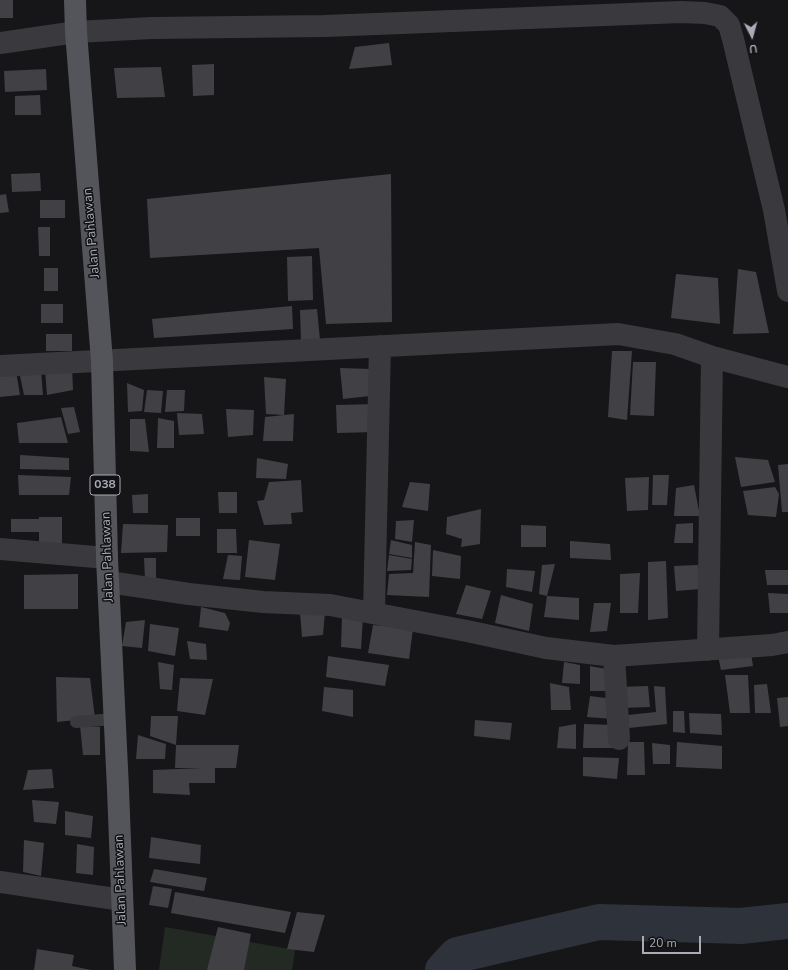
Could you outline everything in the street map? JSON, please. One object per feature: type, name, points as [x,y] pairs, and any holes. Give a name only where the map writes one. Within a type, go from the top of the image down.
[{"type":"main road","name":"Jalan Pahlawan","points":[[75,0],[76,32],[102,361],[107,558],[125,970]]},
{"type":"street","points":[[0,43],[76,32],[152,28],[325,26],[681,12],[705,13],[720,16],[729,25],[733,38],[774,210],[788,291]]},
{"type":"street","points":[[0,366],[618,334],[675,344],[788,377]]},
{"type":"street","points":[[374,613],[380,346]]},
{"type":"street","points":[[708,650],[712,356]]},
{"type":"street","points":[[0,549],[107,558]]},
{"type":"street","points":[[109,582],[189,594],[263,602],[330,606],[467,631],[546,648],[614,656],[772,645],[788,642]]},
{"type":"street","points":[[614,656],[619,739]]},
{"type":"street","points":[[0,882],[122,900]]},
{"type":"lane","points":[[76,722],[115,719]]},
{"type":"shaded area","points":[[165,927],[295,950],[292,970],[159,970]]},
{"type":"building","points":[[0,0],[13,0],[13,18],[0,18]]},
{"type":"building","points":[[389,43],[392,65],[349,69],[355,47]]},
{"type":"building","points":[[214,64],[214,95],[193,96],[192,65]]},
{"type":"building","points":[[161,67],[165,97],[117,98],[114,68]]},
{"type":"building","points":[[46,69],[47,90],[5,92],[4,71]]},
{"type":"building","points":[[40,95],[41,115],[15,115],[15,96]]},
{"type":"building","points":[[40,173],[41,191],[12,192],[11,174]]},
{"type":"building","points":[[391,174],[392,322],[326,324],[319,248],[150,258],[147,199]]},
{"type":"building","points":[[6,194],[9,212],[0,213],[0,195]]},
{"type":"building","points":[[40,200],[65,200],[65,218],[40,218]]},
{"type":"building","points":[[38,227],[50,227],[50,256],[39,256]]},
{"type":"building","points":[[312,256],[313,300],[288,301],[287,257]]},
{"type":"building","points":[[44,268],[58,268],[58,291],[44,291]]},
{"type":"building","points":[[738,269],[756,272],[769,333],[733,334]]},
{"type":"building","points":[[676,274],[718,278],[720,324],[671,318]]},
{"type":"building","points":[[41,304],[63,304],[63,323],[41,323]]},
{"type":"building","points":[[292,306],[293,329],[154,338],[152,319]]},
{"type":"building","points":[[317,309],[320,340],[301,342],[300,310]]},
{"type":"building","points":[[46,334],[72,334],[72,351],[46,351]]},
{"type":"building","points":[[612,351],[632,351],[627,420],[608,417]]},
{"type":"building","points":[[633,362],[656,362],[654,416],[630,415]]},
{"type":"building","points":[[72,367],[73,390],[47,395],[45,370]]},
{"type":"building","points":[[340,368],[371,369],[370,396],[343,399]]},
{"type":"building","points":[[41,370],[43,395],[24,395],[19,371]]},
{"type":"building","points":[[0,371],[16,371],[20,395],[0,397]]},
{"type":"building","points":[[264,377],[286,379],[284,415],[266,414]]},
{"type":"building","points":[[127,383],[144,390],[142,411],[128,412]]},
{"type":"building","points":[[147,390],[163,391],[161,413],[144,412]]},
{"type":"building","points":[[167,390],[185,390],[184,411],[165,412]]},
{"type":"building","points":[[376,404],[375,432],[337,433],[336,405]]},
{"type":"building","points":[[74,407],[80,432],[68,434],[61,408]]},
{"type":"building","points":[[226,409],[254,410],[253,435],[228,437]]},
{"type":"building","points":[[177,413],[202,414],[204,434],[179,435]]},
{"type":"building","points":[[294,414],[293,441],[263,441],[265,417]]},
{"type":"building","points":[[61,417],[68,443],[19,443],[17,423]]},
{"type":"building","points":[[158,418],[174,421],[174,448],[157,448]]},
{"type":"building","points":[[130,419],[145,419],[149,452],[130,451]]},
{"type":"building","points":[[20,455],[69,458],[69,470],[20,469]]},
{"type":"building","points":[[735,457],[768,460],[775,482],[741,487]]},
{"type":"building","points":[[257,458],[288,464],[286,479],[256,478]]},
{"type":"building","points":[[788,464],[788,512],[782,512],[778,465]]},
{"type":"building","points":[[18,475],[71,477],[69,495],[19,495]]},
{"type":"building","points":[[653,475],[669,475],[667,505],[652,505]]},
{"type":"building","points":[[649,477],[648,510],[627,511],[625,478]]},
{"type":"building","points":[[301,480],[303,512],[291,513],[292,524],[264,525],[257,501],[264,500],[269,482]]},
{"type":"building","points":[[410,482],[430,484],[428,511],[402,507]]},
{"type":"building","points":[[694,485],[700,516],[674,516],[676,488]]},
{"type":"building","points":[[775,487],[779,494],[776,517],[748,515],[743,491]]},
{"type":"building","points":[[218,492],[237,492],[237,513],[219,513]]},
{"type":"building","points":[[148,494],[148,513],[133,513],[132,495]]},
{"type":"building","points":[[481,509],[480,544],[461,547],[462,539],[446,534],[447,517]]},
{"type":"building","points":[[39,517],[62,517],[62,552],[39,551],[39,532],[11,532],[11,519],[39,519]]},
{"type":"building","points":[[176,518],[200,518],[200,536],[176,536]]},
{"type":"building","points":[[414,520],[412,542],[395,539],[396,521]]},
{"type":"building","points":[[693,523],[693,543],[674,543],[676,524]]},
{"type":"building","points":[[123,524],[168,525],[167,552],[121,553]]},
{"type":"building","points":[[521,525],[546,526],[546,547],[521,547]]},
{"type":"building","points":[[217,529],[236,529],[237,553],[217,553]]},
{"type":"building","points":[[249,540],[280,544],[275,580],[245,577]]},
{"type":"building","points":[[391,540],[412,545],[412,558],[389,554]]},
{"type":"building","points":[[570,541],[610,544],[611,560],[570,558]]},
{"type":"building","points":[[415,542],[431,545],[429,597],[387,595],[389,574],[413,573]]},
{"type":"building","points":[[433,550],[461,556],[460,579],[432,576]]},
{"type":"building","points":[[228,555],[242,556],[240,580],[223,579]]},
{"type":"building","points":[[389,555],[412,559],[411,570],[387,571]]},
{"type":"building","points":[[144,558],[156,558],[156,579],[145,580]]},
{"type":"building","points":[[666,561],[668,618],[648,620],[648,562]]},
{"type":"building","points":[[555,564],[547,596],[539,594],[542,565]]},
{"type":"building","points":[[698,565],[701,589],[676,591],[674,566]]},
{"type":"building","points":[[507,569],[535,571],[532,592],[506,587]]},
{"type":"building","points":[[765,570],[788,570],[788,585],[767,585]]},
{"type":"building","points":[[640,573],[638,613],[620,613],[620,574]]},
{"type":"building","points":[[78,574],[78,609],[24,609],[24,575]]},
{"type":"building","points":[[466,585],[491,591],[482,619],[456,614]]},
{"type":"building","points":[[768,593],[788,594],[788,613],[770,613]]},
{"type":"building","points":[[501,595],[533,604],[529,631],[495,623]]},
{"type":"building","points":[[547,596],[579,598],[579,620],[544,617]]},
{"type":"building","points":[[594,603],[611,603],[607,631],[590,632]]},
{"type":"building","points":[[201,607],[225,613],[230,623],[228,631],[199,627]]},
{"type":"building","points":[[300,612],[325,612],[323,635],[302,637]]},
{"type":"building","points":[[342,616],[363,616],[361,649],[341,647]]},
{"type":"building","points":[[145,620],[142,648],[122,646],[126,622]]},
{"type":"building","points":[[150,624],[179,628],[175,656],[148,651]]},
{"type":"building","points":[[373,625],[413,629],[409,659],[368,653]]},
{"type":"building","points":[[187,641],[206,644],[207,660],[190,659]]},
{"type":"building","points":[[751,653],[753,666],[721,670],[718,656]]},
{"type":"building","points":[[328,656],[389,665],[385,686],[326,677]]},
{"type":"building","points":[[158,662],[174,665],[172,690],[160,689]]},
{"type":"building","points":[[564,662],[580,665],[580,684],[562,683]]},
{"type":"building","points":[[590,666],[612,670],[611,691],[590,691]]},
{"type":"building","points":[[725,675],[748,675],[750,713],[730,713]]},
{"type":"building","points":[[56,677],[90,678],[95,718],[57,722]]},
{"type":"building","points":[[180,678],[213,679],[205,715],[177,711]]},
{"type":"building","points":[[550,683],[569,687],[571,710],[551,710]]},
{"type":"building","points":[[767,684],[771,713],[755,713],[754,685]]},
{"type":"building","points":[[648,686],[650,707],[622,708],[620,687]]},
{"type":"building","points":[[654,686],[665,687],[667,724],[629,728],[628,715],[656,712]]},
{"type":"building","points":[[324,687],[353,690],[353,717],[322,711]]},
{"type":"building","points":[[590,696],[613,699],[613,719],[587,717]]},
{"type":"building","points":[[788,697],[788,726],[780,727],[777,698]]},
{"type":"building","points":[[673,711],[684,711],[685,733],[673,732]]},
{"type":"building","points":[[689,713],[721,714],[722,735],[690,733]]},
{"type":"building","points":[[151,716],[178,716],[176,745],[150,736]]},
{"type":"building","points":[[475,720],[512,723],[510,740],[474,736]]},
{"type":"building","points":[[576,724],[576,749],[557,748],[559,727]]},
{"type":"building","points":[[584,724],[616,725],[615,748],[583,748]]},
{"type":"building","points":[[80,726],[100,727],[100,755],[83,755]]},
{"type":"building","points":[[138,735],[166,744],[165,759],[136,759]]},
{"type":"building","points":[[628,742],[644,742],[645,775],[627,775]]},
{"type":"building","points":[[677,742],[722,746],[722,769],[676,767]]},
{"type":"building","points":[[652,743],[670,745],[670,764],[653,764]]},
{"type":"building","points":[[176,745],[239,745],[236,768],[215,768],[215,783],[189,783],[190,795],[153,793],[153,770],[202,768],[175,768]]},
{"type":"building","points":[[583,757],[619,758],[617,779],[583,776]]},
{"type":"building","points":[[52,769],[54,788],[23,790],[28,770]]},
{"type":"building","points":[[32,800],[59,802],[56,824],[34,822]]},
{"type":"building","points":[[65,811],[93,816],[91,838],[65,835]]},
{"type":"building","points":[[151,837],[201,845],[200,864],[149,858]]},
{"type":"building","points":[[24,840],[44,843],[41,876],[23,872]]},
{"type":"building","points":[[77,844],[94,847],[93,875],[76,873]]},
{"type":"building","points":[[154,869],[207,878],[204,891],[150,882]]},
{"type":"building","points":[[153,886],[172,889],[168,908],[149,905]]},
{"type":"building","points":[[175,892],[291,912],[285,933],[171,913]]},
{"type":"building","points":[[297,912],[325,915],[314,952],[287,949]]},
{"type":"building","points":[[218,927],[251,934],[244,970],[207,970]]},
{"type":"building","points":[[37,949],[74,955],[72,966],[91,970],[34,970]]},
{"type":"waterway","points":[[443,970],[457,955],[599,922],[741,926],[788,921]]}]
